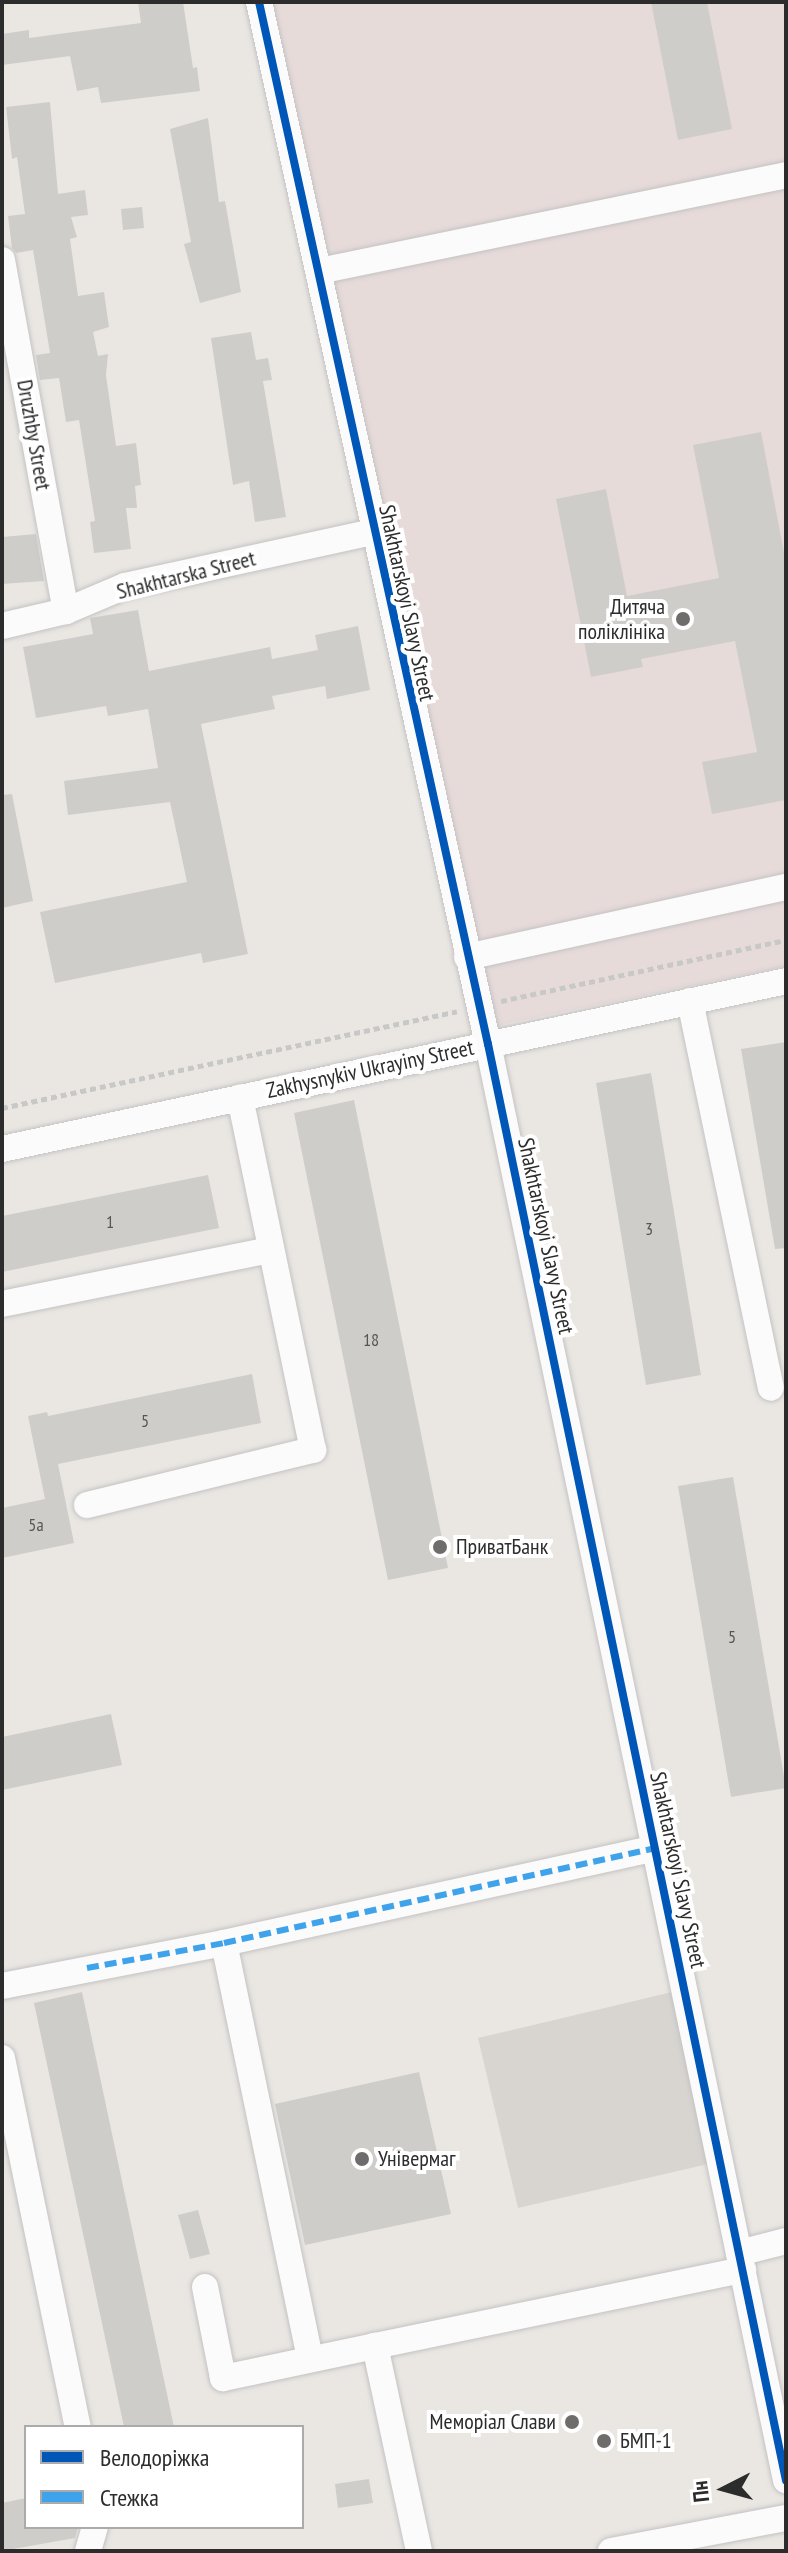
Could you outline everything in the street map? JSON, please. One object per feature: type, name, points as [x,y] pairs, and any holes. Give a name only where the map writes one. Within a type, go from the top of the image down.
[{"type":"street","name":"Shakhtarskoyi Slavy Street","points":[[259,2],[373,532],[488,1044],[786,2480]]},
{"type":"street","points":[[319,271],[786,175]]},
{"type":"street","name":"Druzhby Street","points":[[2,260],[8,327],[66,611]]},
{"type":"street","name":"Shakhtarska Street","points":[[2,626],[66,611],[125,586],[373,532]]},
{"type":"street","points":[[467,957],[786,887]]},
{"type":"street","name":"Zakhysnykiv Ukrayiny Street","points":[[2,1149],[786,981]]},
{"type":"street","points":[[690,1001],[771,1388]]},
{"type":"street","points":[[87,1505],[313,1450],[240,1097]]},
{"type":"street","points":[[2,1304],[270,1250]]},
{"type":"street","points":[[2,1986],[224,1943],[655,1848]]},
{"type":"street","points":[[224,1943],[310,2359]]},
{"type":"street","points":[[2,2058],[78,2425]]},
{"type":"street","points":[[205,2287],[223,2378],[741,2262],[786,2241]]},
{"type":"street","points":[[375,2346],[419,2551]]},
{"type":"street","points":[[611,2551],[786,2518]]},
{"type":"street","points":[[88,2551],[94,2529]]},
{"type":"path","points":[[2,1108],[786,940]]},
{"type":"shaded area","points":[[266,2],[786,2],[786,966],[495,1026]]},
{"type":"shaded area","points":[[672,1992],[708,2164],[518,2208],[478,2038]]},
{"type":"building","points":[[138,2],[183,2],[193,68],[197,67],[200,91],[101,103],[98,87],[77,91],[70,56],[2,65],[2,34],[29,30],[29,38],[141,23]]},
{"type":"building","points":[[651,2],[707,2],[732,129],[678,140]]},
{"type":"building","points":[[50,102],[58,194],[85,190],[88,215],[71,217],[77,237],[70,239],[78,296],[104,292],[109,327],[93,332],[98,356],[108,354],[106,375],[116,446],[136,443],[141,485],[135,486],[137,508],[126,508],[131,549],[94,553],[90,522],[95,521],[79,420],[66,422],[59,378],[40,380],[36,355],[50,353],[33,250],[16,253],[12,248],[8,216],[25,214],[17,157],[12,159],[6,107]]},
{"type":"building","points":[[208,118],[219,202],[225,201],[241,292],[200,303],[184,244],[191,242],[170,129]]},
{"type":"building","points":[[142,207],[144,228],[123,230],[121,209]]},
{"type":"building","points":[[251,332],[256,360],[268,358],[272,380],[263,381],[286,517],[255,522],[249,481],[233,485],[211,338]]},
{"type":"building","name":"Дитяча поліклініка","points":[[761,432],[786,563],[786,800],[712,814],[702,762],[757,752],[735,641],[641,659],[643,667],[591,677],[556,499],[606,489],[627,596],[719,578],[693,445]]},
{"type":"building","points":[[36,534],[44,581],[2,584],[2,537]]},
{"type":"building","points":[[138,610],[149,671],[270,647],[272,659],[318,650],[315,635],[358,626],[370,690],[327,699],[325,686],[272,696],[275,709],[201,724],[248,954],[203,963],[201,953],[55,983],[40,912],[187,882],[170,802],[68,815],[64,781],[158,768],[148,709],[108,716],[106,706],[36,718],[23,647],[93,634],[90,618]]},
{"type":"building","points":[[12,794],[33,901],[2,908],[2,795]]},
{"type":"building","points":[[786,1042],[786,1248],[775,1249],[741,1049]]},
{"type":"building","points":[[651,1073],[701,1375],[646,1385],[596,1083]]},
{"type":"building","points":[[354,1100],[448,1568],[388,1580],[294,1113]]},
{"type":"building","points":[[208,1175],[219,1228],[2,1272],[2,1216]]},
{"type":"building","points":[[252,1374],[261,1423],[58,1464],[74,1543],[2,1558],[2,1508],[45,1499],[28,1416],[47,1412],[48,1416]]},
{"type":"building","points":[[733,1477],[786,1788],[731,1797],[678,1486]]},
{"type":"building","points":[[111,1714],[122,1765],[2,1790],[2,1737]]},
{"type":"building","points":[[82,1992],[174,2425],[124,2425],[34,2003]]},
{"type":"building","name":"Універмаг","points":[[419,2072],[451,2214],[305,2245],[275,2104]]},
{"type":"building","points":[[198,2210],[210,2254],[190,2259],[178,2215]]},
{"type":"building","points":[[369,2479],[373,2503],[338,2508],[335,2484]]},
{"type":"building","points":[[24,2498],[24,2529],[77,2529],[75,2538],[2,2551],[2,2503]]},
{"type":"marked path","points":[[87,1968],[224,1943],[655,1848]]},
{"type":"cycle path","points":[[259,2],[488,1044],[786,2480]]},
{"type":"place","name":"Дитяча поліклініка","points":[[683,619]]},
{"type":"place","name":"ПриватБанк","points":[[440,1547]]},
{"type":"place","name":"Універмаг","points":[[362,2159]]},
{"type":"place","name":"Меморіал Слави","points":[[572,2422]]},
{"type":"place","name":"БМП-1","points":[[604,2441]]}]
